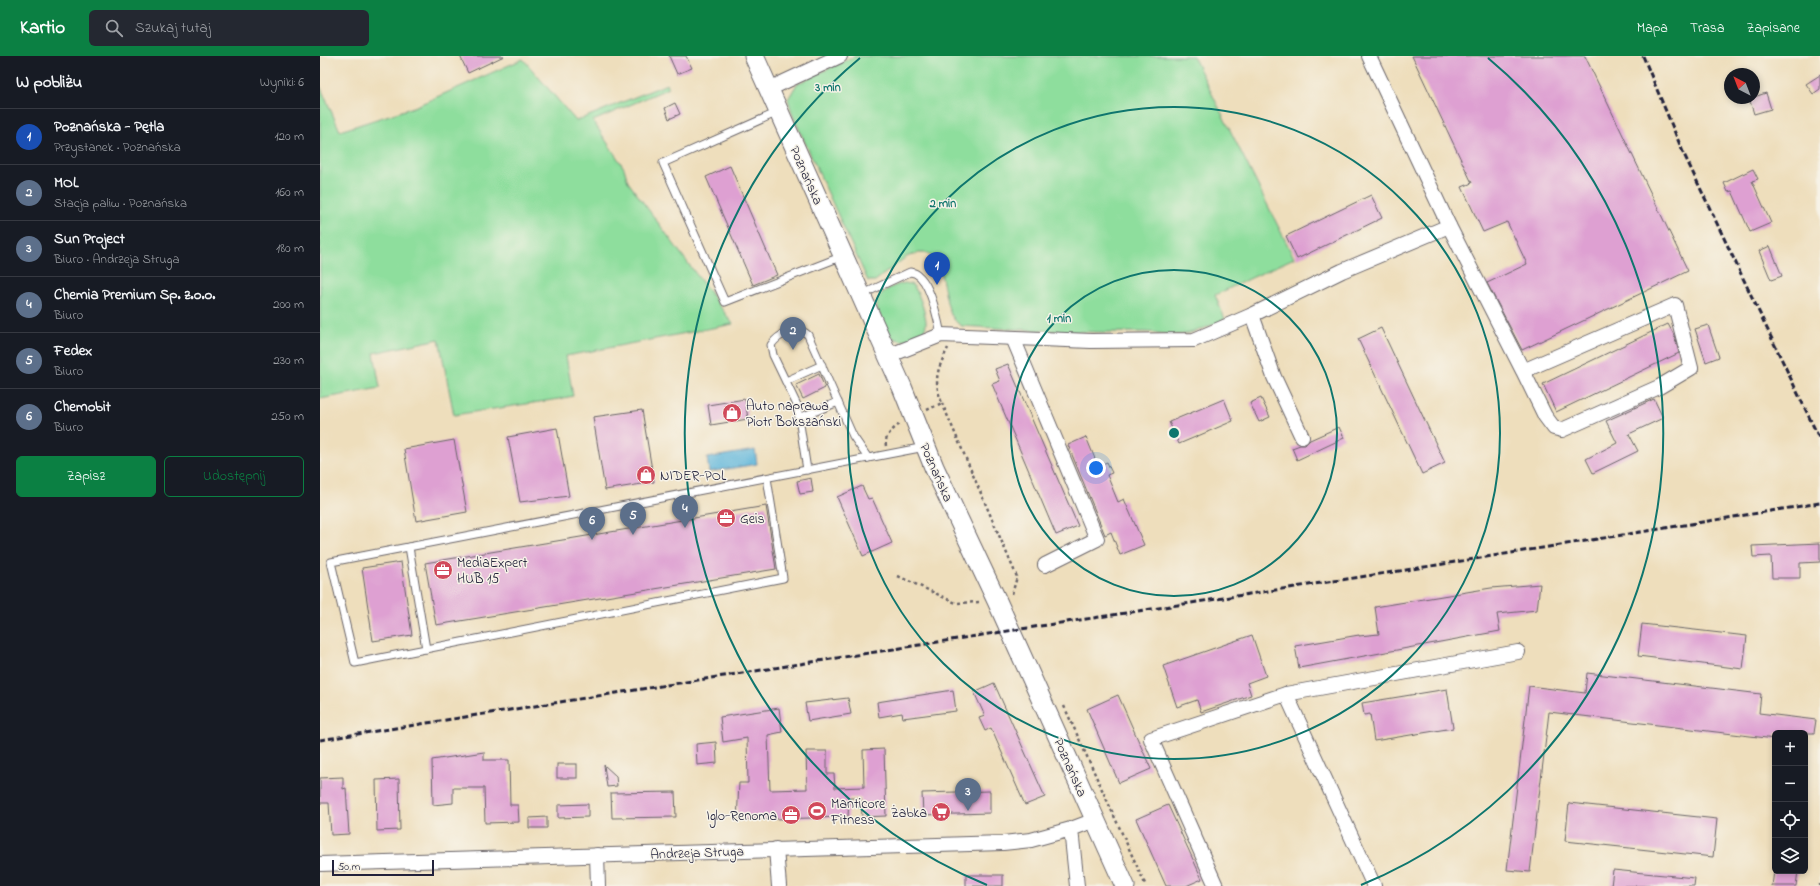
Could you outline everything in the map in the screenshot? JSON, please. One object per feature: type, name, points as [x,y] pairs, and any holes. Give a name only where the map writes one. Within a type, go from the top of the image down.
[{"type":"main road","name":"Poznańska","points":[[754,56],[888,356],[925,447],[1005,598],[1095,820],[1125,886]]},
{"type":"street","points":[[769,90],[840,56]]},
{"type":"street","points":[[1369,56],[1449,226],[1522,371],[1545,416],[1554,428],[1562,430],[1659,387],[1691,368],[1675,305],[1522,371]]},
{"type":"street","points":[[888,356],[941,335],[1091,341],[1194,340],[1252,315],[1342,271],[1449,226]]},
{"type":"street","points":[[1252,315],[1274,376],[1302,437]]},
{"type":"street","points":[[1013,338],[1097,539],[1045,565]]},
{"type":"street","points":[[1216,886],[1151,739],[1286,694],[1518,652]]},
{"type":"street","points":[[1286,694],[1374,886]]},
{"type":"street","name":"Andrzeja Struga","points":[[320,864],[1018,842],[1038,839],[1095,820]]},
{"type":"street","points":[[1071,829],[1077,886]]},
{"type":"street","points":[[776,849],[779,886]]},
{"type":"street","points":[[597,855],[598,886]]},
{"type":"lane","points":[[778,111],[663,163],[725,302],[843,255]]},
{"type":"lane","points":[[861,295],[910,272],[914,272],[921,278],[930,294],[941,335]]},
{"type":"lane","points":[[807,470],[797,405],[773,355],[771,345],[785,334],[797,330],[804,331],[808,335],[854,436],[868,458]]},
{"type":"lane","points":[[786,381],[822,365]]},
{"type":"lane","points":[[799,418],[838,402]]},
{"type":"lane","points":[[766,478],[783,578],[355,663],[331,562],[925,447]]},
{"type":"lane","points":[[409,547],[426,649]]},
{"type":"path","points":[[898,576],[956,603],[1005,598],[1017,577],[942,403]]},
{"type":"path","points":[[1062,703],[1146,886]]},
{"type":"green space","points":[[855,56],[1193,56],[1294,258],[1215,295],[1225,319],[1201,330],[1185,334],[1176,335],[1143,332],[1052,331],[962,326],[955,320],[950,312],[939,269],[935,260],[928,253],[918,253],[906,257],[875,281],[868,281],[793,116],[788,99],[797,84]]},
{"type":"green space","points":[[523,59],[576,121],[667,84],[669,88],[593,121],[624,168],[628,182],[733,324],[566,356],[573,396],[559,399],[454,415],[439,339],[374,353],[380,388],[320,399],[320,86],[340,131],[414,107]]},
{"type":"green space","points":[[905,283],[911,284],[917,291],[924,311],[926,324],[925,329],[918,337],[902,340],[892,337],[889,334],[878,310],[877,302],[886,290]]},
{"type":"water","points":[[755,450],[757,464],[709,472],[707,458]]},
{"type":"building","points":[[460,56],[504,56],[468,73]]},
{"type":"building","points":[[669,56],[686,56],[692,68],[677,74]]},
{"type":"building","points":[[1412,56],[1585,56],[1688,271],[1522,350],[1487,283],[1527,264],[1507,222],[1483,232],[1462,187],[1472,183]]},
{"type":"building","points":[[1820,75],[1820,89],[1813,94],[1806,84]]},
{"type":"building","points":[[1766,93],[1771,109],[1754,114],[1751,104],[1760,104],[1760,95]]},
{"type":"building","points":[[675,103],[680,114],[669,119],[665,108]]},
{"type":"building","points":[[730,166],[777,275],[753,285],[706,177]]},
{"type":"building","points":[[1753,169],[1758,179],[1752,181],[1771,223],[1750,232],[1732,191],[1728,192],[1724,183]]},
{"type":"building","points":[[1371,195],[1382,218],[1297,259],[1286,236]]},
{"type":"building","points":[[1770,246],[1782,276],[1771,280],[1759,251]]},
{"type":"building","points":[[1668,324],[1674,335],[1679,353],[1556,412],[1543,384]]},
{"type":"building","points":[[1708,325],[1719,357],[1706,362],[1695,329]]},
{"type":"building","points":[[1381,328],[1445,463],[1422,474],[1358,339]]},
{"type":"building","points":[[1008,364],[1078,526],[1056,535],[992,384],[1000,381],[995,369]]},
{"type":"building","points":[[819,374],[825,388],[803,399],[796,385]]},
{"type":"building","points":[[1261,398],[1270,417],[1259,422],[1250,403]]},
{"type":"building","points":[[745,399],[748,419],[711,425],[708,405]]},
{"type":"building","points":[[1224,399],[1233,421],[1179,444],[1169,422]]},
{"type":"building","points":[[1654,399],[1663,418],[1629,434],[1638,451],[1593,473],[1586,459],[1617,443],[1606,421]]},
{"type":"building","points":[[642,410],[654,482],[605,490],[593,417]]},
{"type":"building","points":[[1339,427],[1344,438],[1297,460],[1292,448],[1305,445],[1310,440]]},
{"type":"building","points":[[557,428],[569,496],[520,502],[508,437]]},
{"type":"building","points":[[1086,437],[1098,466],[1107,462],[1112,473],[1107,475],[1118,502],[1124,499],[1144,545],[1120,555],[1111,532],[1105,535],[1068,445]]},
{"type":"building","points":[[454,440],[467,512],[416,521],[404,449]]},
{"type":"building","points":[[811,478],[813,492],[800,494],[797,481]]},
{"type":"building","points":[[862,486],[868,499],[872,498],[892,543],[863,556],[837,497]]},
{"type":"building","points":[[766,506],[776,569],[436,625],[425,563]]},
{"type":"building","points":[[1820,543],[1820,562],[1800,563],[1800,578],[1772,578],[1771,556],[1753,557],[1752,546]]},
{"type":"building","points":[[401,562],[412,635],[373,641],[362,568]]},
{"type":"building","points":[[1540,584],[1537,610],[1497,614],[1500,631],[1299,668],[1295,646],[1359,635],[1379,634],[1375,607],[1491,588]]},
{"type":"building","points":[[1642,624],[1747,636],[1743,669],[1638,656]]},
{"type":"building","points":[[1252,635],[1266,676],[1247,683],[1251,695],[1201,712],[1197,700],[1177,707],[1163,666]]},
{"type":"building","points":[[1587,673],[1761,694],[1759,713],[1816,720],[1814,733],[1808,733],[1808,730],[1772,730],[1772,739],[1549,712],[1530,872],[1507,870],[1529,686],[1585,693]]},
{"type":"building","points":[[994,683],[1045,797],[1025,805],[991,728],[985,731],[979,718],[985,716],[974,692]]},
{"type":"building","points":[[1447,689],[1453,728],[1374,741],[1370,714],[1364,715],[1362,703]]},
{"type":"building","points":[[953,690],[956,711],[903,718],[902,713],[879,717],[877,702]]},
{"type":"building","points":[[1118,695],[1151,769],[1119,783],[1087,709]]},
{"type":"building","points":[[848,698],[851,714],[808,721],[805,703]]},
{"type":"building","points":[[779,708],[782,732],[768,735],[770,790],[807,789],[806,751],[827,751],[827,774],[834,774],[835,788],[864,787],[863,750],[884,749],[886,816],[862,817],[861,798],[849,798],[848,817],[737,820],[739,783],[748,783],[747,738],[723,742],[720,717]]},
{"type":"building","points":[[716,742],[717,763],[697,765],[696,744]]},
{"type":"building","points":[[484,752],[484,760],[509,760],[510,805],[518,805],[519,822],[485,823],[484,788],[453,788],[453,803],[433,805],[432,760]]},
{"type":"building","points":[[557,764],[577,764],[577,778],[557,778]]},
{"type":"building","points":[[604,765],[616,776],[617,786],[607,787]]},
{"type":"building","points":[[343,777],[343,789],[346,788],[349,834],[331,835],[329,803],[320,803],[320,778]]},
{"type":"building","points":[[399,779],[400,830],[377,831],[376,780]]},
{"type":"building","points":[[990,791],[990,813],[923,815],[922,793]]},
{"type":"building","points":[[675,792],[676,817],[612,818],[611,793]]},
{"type":"building","points":[[1569,803],[1717,819],[1713,857],[1565,841]]},
{"type":"building","points":[[588,804],[588,817],[558,818],[558,805]]},
{"type":"building","points":[[1168,805],[1202,879],[1186,886],[1166,886],[1136,819]]},
{"type":"building","points":[[547,817],[547,828],[529,828],[529,818]]},
{"type":"building","points":[[1613,870],[1695,878],[1694,886],[1611,886]]},
{"type":"building","points":[[1774,874],[1798,874],[1796,886],[1772,886]]},
{"type":"building","points":[[966,875],[1003,875],[1003,886],[966,886]]},
{"type":"railway","points":[[1643,56],[1683,152],[1820,440]]},
{"type":"railway","points":[[320,740],[995,633],[1406,570],[1820,503]]},
{"type":"place","name":"Poznańska - Pętla","points":[[937,285]]},
{"type":"place","name":"MOL","points":[[793,350]]},
{"type":"place","name":"Auto naprawa Piotr Bokszański","points":[[732,413]]},
{"type":"place","name":"NIDER-POL","points":[[646,475]]},
{"type":"place","name":"Geis","points":[[726,518]]},
{"type":"place","name":"Chemia Premium Sp. z.o.o.","points":[[685,528]]},
{"type":"place","name":"Fedex","points":[[633,535]]},
{"type":"place","name":"Chemobit","points":[[592,540]]},
{"type":"place","name":"MediaExpert HUB 15","points":[[443,570]]},
{"type":"place","name":"Manticore Fitness","points":[[817,811]]},
{"type":"place","name":"Sun Project","points":[[968,811]]},
{"type":"place","name":"Żabka","points":[[941,812]]},
{"type":"place","name":"Iglo-Renoma","points":[[791,815]]}]
